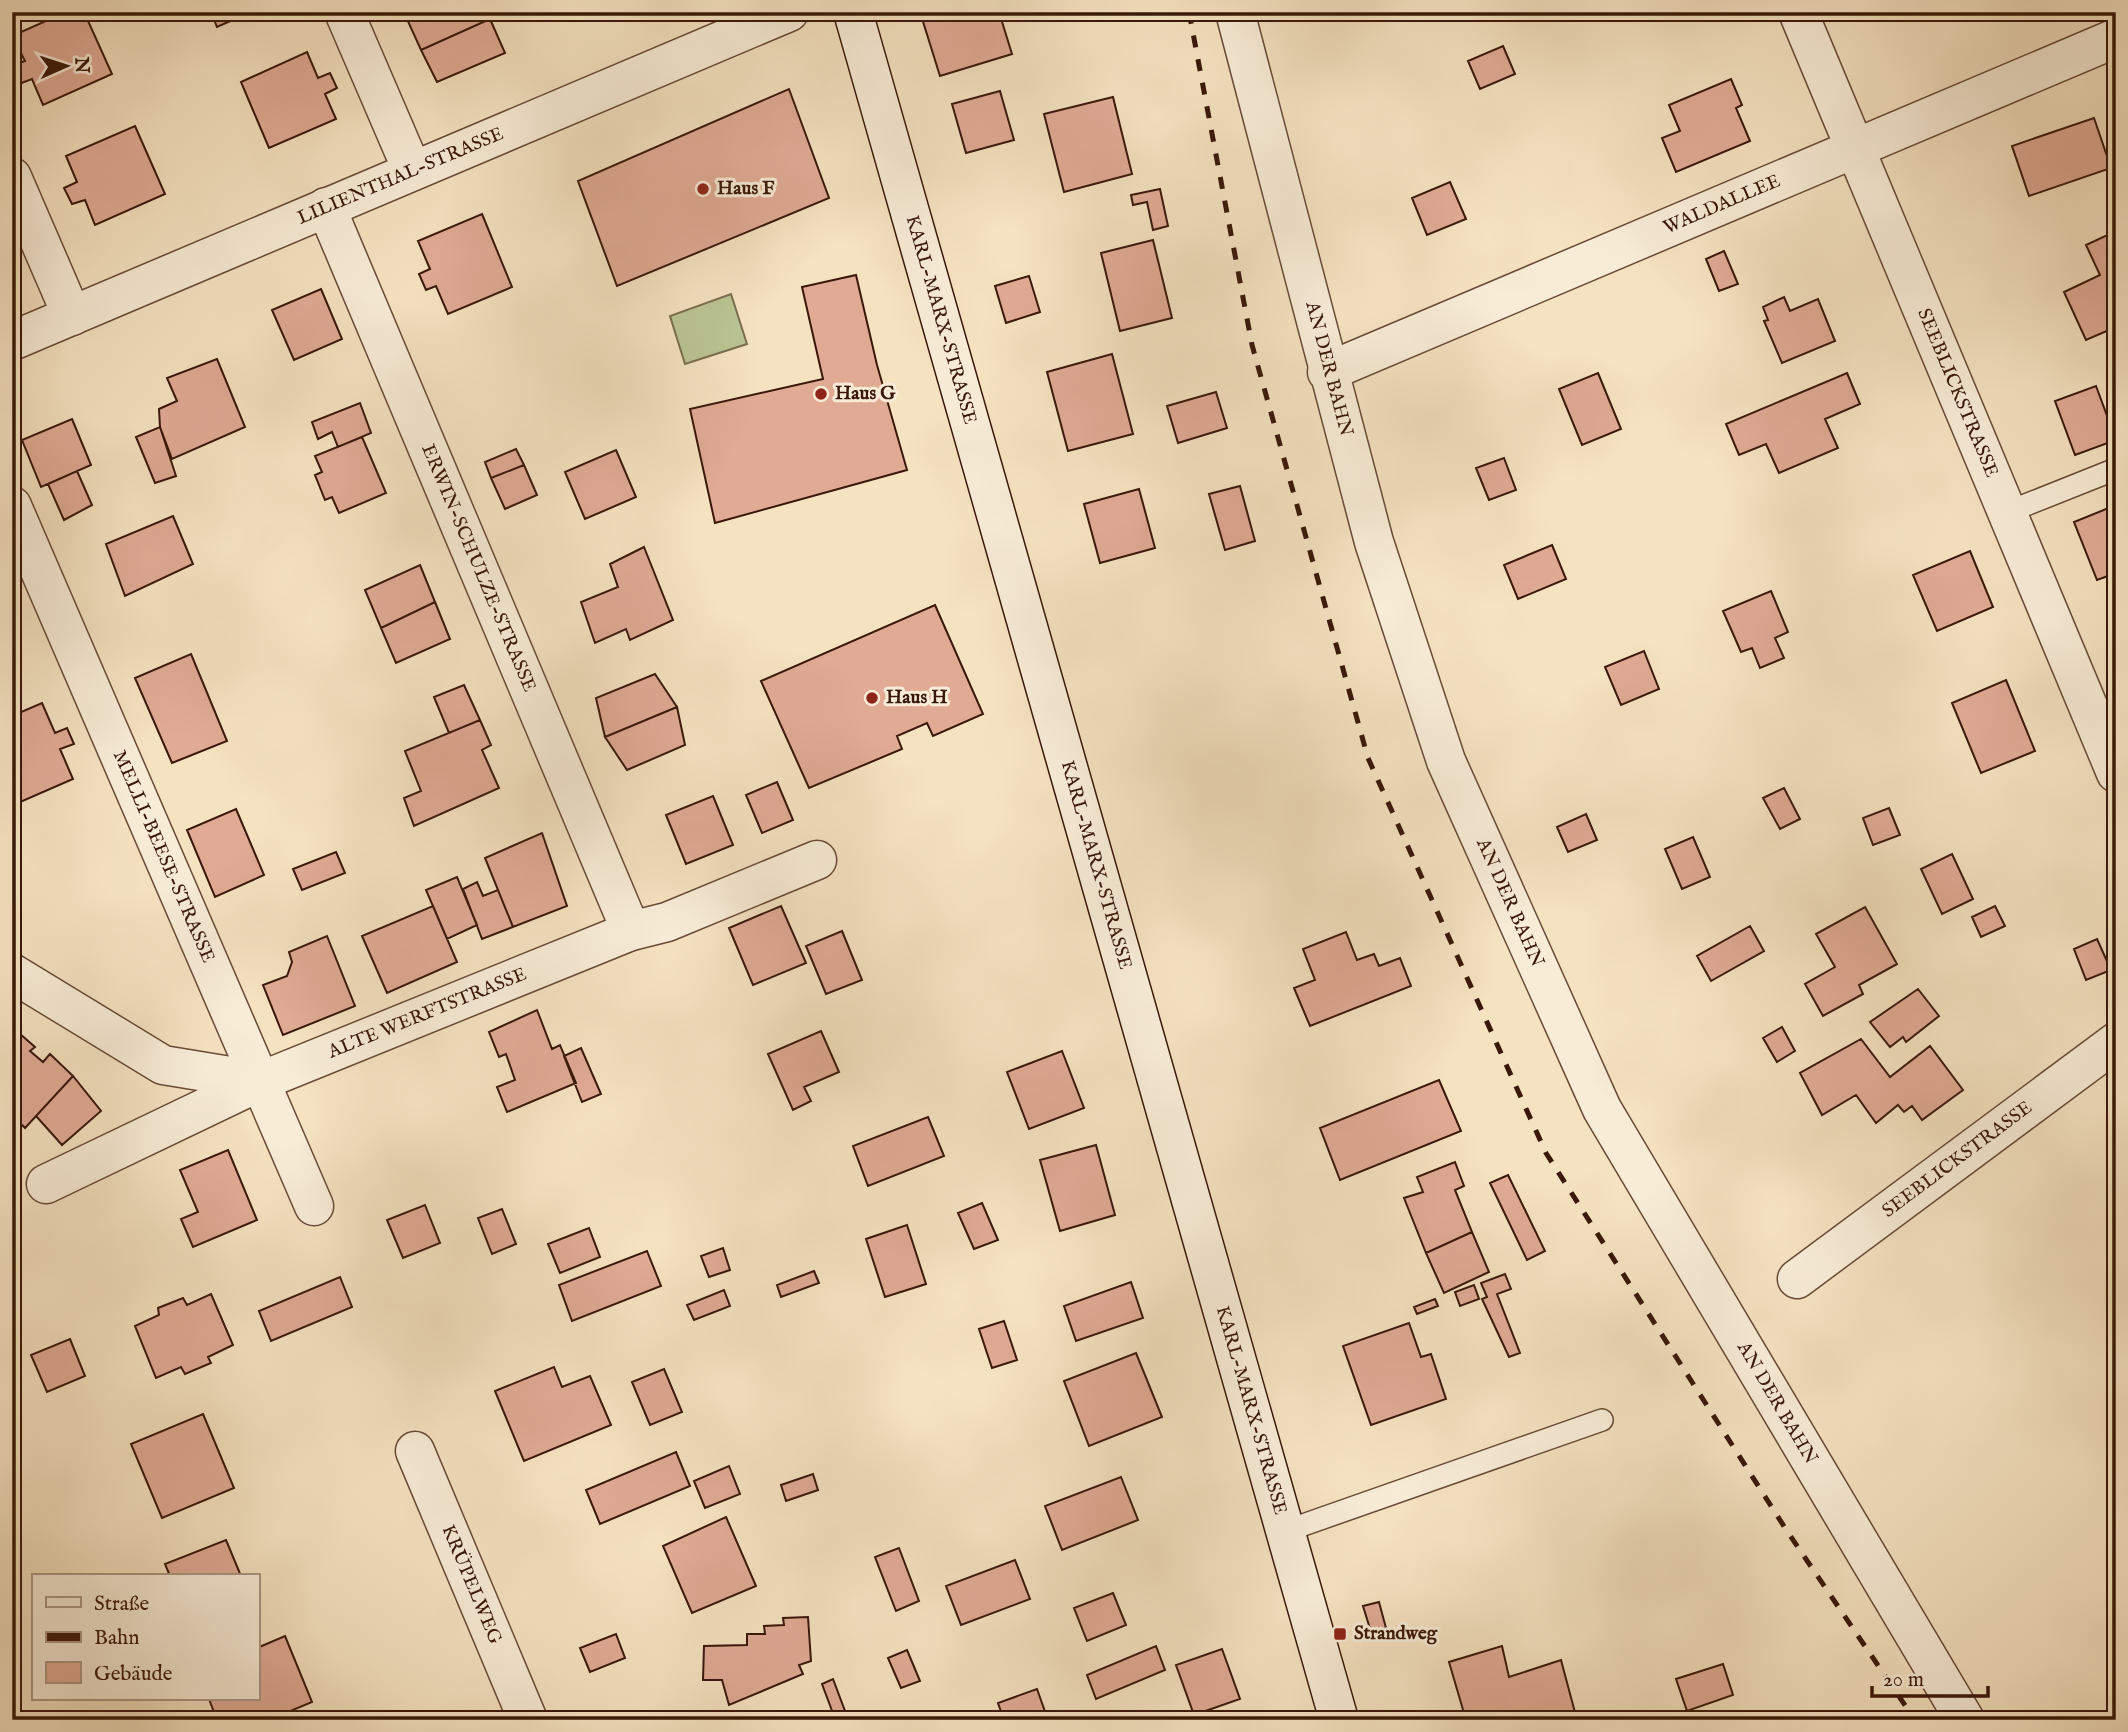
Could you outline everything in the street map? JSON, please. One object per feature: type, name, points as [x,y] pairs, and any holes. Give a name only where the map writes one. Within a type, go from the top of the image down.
[{"type":"street","points":[[344,12],[412,170]]},
{"type":"street","name":"LILIENTHAL-STRASSE","points":[[12,341],[789,12]]},
{"type":"street","name":"KARL-MARX-STRASSE","points":[[853,12],[1339,1720]]},
{"type":"street","name":"AN DER BAHN","points":[[1235,12],[1327,372],[1374,542],[1446,761],[1602,1109],[1965,1720]]},
{"type":"street","name":"SEEBLICKSTRASSE","points":[[1798,12],[2116,773]]},
{"type":"street","name":"WALDALLEE","points":[[1327,372],[2116,38]]},
{"type":"street","points":[[12,177],[72,316]]},
{"type":"street","name":"ERWIN-SCHULZE-STRASSE","points":[[326,207],[631,931]]},
{"type":"street","name":"MELLI-BEESE-STRASSE","points":[[12,506],[314,1206]]},
{"type":"street","name":"ALTE WERFTSTRASSE","points":[[46,1184],[261,1082],[631,931],[667,922],[817,860]]},
{"type":"street","points":[[12,973],[163,1065],[261,1082]]},
{"type":"street","name":"SEEBLICKSTRASSE","points":[[1797,1279],[2116,1042]]},
{"type":"street","name":"KRÜPELWEG","points":[[415,1451],[528,1720]]},
{"type":"lane","points":[[2008,512],[2116,469]]},
{"type":"lane","points":[[1286,1531],[1602,1420]]},
{"type":"green space","points":[[731,294],[747,344],[685,364],[670,316]]},
{"type":"building","points":[[66,12],[84,12],[112,74],[43,105],[32,79],[19,84],[12,66],[25,61],[12,36]]},
{"type":"building","points":[[211,12],[251,12],[217,27]]},
{"type":"building","points":[[416,12],[487,12],[490,19],[421,50],[406,17]]},
{"type":"building","points":[[920,12],[999,12],[1012,54],[940,76]]},
{"type":"building","points":[[490,19],[505,53],[437,82],[421,50]]},
{"type":"building","points":[[1503,46],[1515,74],[1480,89],[1468,61]]},
{"type":"building","points":[[307,52],[318,78],[330,73],[337,88],[325,94],[336,119],[269,148],[241,82]]},
{"type":"building","points":[[1731,79],[1742,105],[1736,108],[1750,141],[1676,172],[1662,138],[1680,131],[1669,105]]},
{"type":"building","name":"Haus F","points":[[789,89],[829,198],[617,286],[578,181]]},
{"type":"building","points":[[1000,91],[1014,140],[966,153],[952,104]]},
{"type":"building","points":[[1113,97],[1132,174],[1064,192],[1044,114]]},
{"type":"building","points":[[2094,118],[2111,168],[2029,196],[2012,146]]},
{"type":"building","points":[[135,126],[165,194],[95,225],[85,200],[72,204],[64,188],[77,182],[66,156]]},
{"type":"building","points":[[1450,182],[1466,219],[1427,235],[1412,198]]},
{"type":"building","points":[[1160,189],[1168,226],[1153,230],[1147,202],[1133,205],[1131,195]]},
{"type":"building","points":[[482,214],[512,287],[448,314],[436,286],[426,290],[419,274],[430,269],[418,241]]},
{"type":"building","points":[[2116,231],[2116,327],[2086,340],[2064,292],[2100,275],[2086,245]]},
{"type":"building","points":[[1153,240],[1172,318],[1120,331],[1101,253]]},
{"type":"building","points":[[1724,251],[1738,284],[1719,291],[1706,259]]},
{"type":"building","name":"Haus G","points":[[856,275],[877,365],[907,470],[715,523],[690,409],[823,379],[802,287]]},
{"type":"building","points":[[1029,276],[1040,312],[1006,323],[995,286]]},
{"type":"building","points":[[321,289],[342,339],[294,360],[272,310]]},
{"type":"building","points":[[1784,297],[1790,311],[1818,299],[1835,341],[1782,363],[1764,321],[1768,320],[1763,307]]},
{"type":"building","points":[[1112,354],[1133,434],[1068,451],[1047,372]]},
{"type":"building","points":[[217,359],[245,427],[172,459],[160,427],[159,409],[177,401],[167,378]]},
{"type":"building","points":[[1598,373],[1621,429],[1582,445],[1559,389]]},
{"type":"building","points":[[1847,373],[1860,404],[1825,419],[1838,448],[1779,473],[1766,444],[1739,455],[1726,424]]},
{"type":"building","points":[[2096,386],[2116,440],[2075,455],[2055,401]]},
{"type":"building","points":[[1216,392],[1227,428],[1178,443],[1167,406]]},
{"type":"building","points":[[360,403],[371,433],[338,447],[332,432],[318,439],[312,422]]},
{"type":"building","points":[[72,419],[91,465],[41,487],[22,440]]},
{"type":"building","points":[[160,427],[176,476],[155,483],[136,437]]},
{"type":"building","points":[[362,437],[386,493],[339,513],[332,497],[325,500],[315,475],[322,472],[315,456]]},
{"type":"building","points":[[516,449],[524,465],[491,478],[485,462]]},
{"type":"building","points":[[616,450],[636,497],[585,519],[565,472]]},
{"type":"building","points":[[1504,458],[1516,490],[1489,500],[1476,468]]},
{"type":"building","points":[[524,465],[537,495],[505,509],[491,478]]},
{"type":"building","points":[[77,471],[92,505],[64,520],[48,484]]},
{"type":"building","points":[[1240,486],[1255,541],[1225,550],[1209,494]]},
{"type":"building","points":[[1139,489],[1155,548],[1100,563],[1084,504]]},
{"type":"building","points":[[2116,505],[2116,573],[2097,580],[2074,522]]},
{"type":"building","points":[[173,516],[193,564],[125,596],[106,544]]},
{"type":"building","points":[[1552,545],[1566,579],[1518,599],[1504,565]]},
{"type":"building","points":[[644,547],[673,620],[630,640],[626,629],[595,643],[581,602],[618,587],[610,564]]},
{"type":"building","points":[[1970,551],[1993,607],[1937,631],[1913,575]]},
{"type":"building","points":[[420,565],[435,602],[381,628],[365,590]]},
{"type":"building","points":[[1771,591],[1788,632],[1775,638],[1784,658],[1760,668],[1752,648],[1741,652],[1723,611]]},
{"type":"building","points":[[435,602],[450,639],[396,663],[381,628]]},
{"type":"building","name":"Haus H","points":[[935,605],[983,714],[933,736],[927,723],[897,736],[902,749],[809,788],[761,681]]},
{"type":"building","points":[[1644,651],[1659,689],[1621,705],[1605,667]]},
{"type":"building","points":[[191,654],[227,741],[172,763],[135,678]]},
{"type":"building","points":[[655,674],[677,707],[605,737],[596,698]]},
{"type":"building","points":[[2006,680],[2035,751],[1981,773],[1952,703]]},
{"type":"building","points":[[464,685],[480,720],[449,733],[434,697]]},
{"type":"building","points":[[42,703],[55,733],[67,728],[74,744],[60,749],[73,779],[18,803],[12,790],[12,716]]},
{"type":"building","points":[[677,707],[685,745],[627,770],[605,737]]},
{"type":"building","points":[[480,720],[491,745],[482,750],[499,788],[414,826],[404,798],[421,791],[405,751]]},
{"type":"building","points":[[777,782],[793,820],[762,833],[746,795]]},
{"type":"building","points":[[1784,788],[1800,819],[1780,829],[1763,798]]},
{"type":"building","points":[[713,796],[733,845],[686,864],[666,815]]},
{"type":"building","points":[[1889,808],[1900,835],[1873,845],[1863,818]]},
{"type":"building","points":[[236,809],[264,875],[215,897],[187,830]]},
{"type":"building","points":[[1586,814],[1597,840],[1568,852],[1557,827]]},
{"type":"building","points":[[542,833],[567,906],[513,927],[485,858]]},
{"type":"building","points":[[1693,837],[1710,877],[1682,889],[1665,849]]},
{"type":"building","points":[[336,852],[345,873],[302,890],[293,869]]},
{"type":"building","points":[[1952,854],[1973,899],[1942,914],[1921,869]]},
{"type":"building","points":[[457,877],[477,925],[447,939],[426,890]]},
{"type":"building","points":[[477,882],[483,896],[498,890],[513,927],[482,939],[463,889]]},
{"type":"building","points":[[433,906],[457,962],[387,993],[362,936]]},
{"type":"building","points":[[781,906],[806,963],[753,985],[729,928]]},
{"type":"building","points":[[1995,906],[2005,926],[1981,937],[1972,917]]},
{"type":"building","points":[[1865,907],[1897,964],[1859,985],[1863,994],[1823,1016],[1805,984],[1835,967],[1816,934]]},
{"type":"building","points":[[1750,926],[1764,951],[1711,981],[1697,956]]},
{"type":"building","points":[[842,931],[862,980],[826,994],[806,946]]},
{"type":"building","points":[[1346,932],[1357,960],[1374,954],[1379,966],[1400,958],[1411,986],[1310,1026],[1294,988],[1315,980],[1303,949]]},
{"type":"building","points":[[327,936],[355,1006],[283,1035],[263,985],[287,976],[292,962],[289,952]]},
{"type":"building","points":[[2097,939],[2111,970],[2086,980],[2074,949]]},
{"type":"building","points":[[1918,989],[1939,1016],[1906,1042],[1903,1037],[1890,1047],[1870,1022]]},
{"type":"building","points":[[537,1010],[552,1049],[560,1045],[576,1083],[507,1112],[497,1087],[515,1080],[506,1054],[499,1057],[489,1032]]},
{"type":"building","points":[[12,1027],[35,1047],[30,1051],[43,1062],[50,1054],[73,1076],[25,1128],[12,1115]]},
{"type":"building","points":[[1782,1027],[1795,1051],[1777,1062],[1763,1038]]},
{"type":"building","points":[[821,1031],[839,1072],[804,1087],[811,1101],[793,1110],[768,1054]]},
{"type":"building","points":[[1861,1039],[1890,1077],[1930,1046],[1963,1090],[1922,1120],[1912,1106],[1904,1112],[1898,1105],[1876,1123],[1856,1095],[1822,1115],[1800,1073]]},
{"type":"building","points":[[581,1048],[601,1094],[582,1102],[564,1056]]},
{"type":"building","points":[[1062,1051],[1084,1108],[1029,1129],[1007,1072]]},
{"type":"building","points":[[73,1076],[101,1111],[62,1145],[36,1116]]},
{"type":"building","points":[[1439,1080],[1461,1131],[1340,1180],[1320,1128]]},
{"type":"building","points":[[928,1117],[944,1156],[868,1186],[853,1146]]},
{"type":"building","points":[[1096,1145],[1115,1215],[1060,1231],[1040,1160]]},
{"type":"building","points":[[228,1150],[257,1220],[193,1247],[181,1219],[198,1212],[180,1170]]},
{"type":"building","points":[[1455,1162],[1464,1186],[1455,1190],[1472,1232],[1426,1253],[1404,1198],[1423,1192],[1417,1177]]},
{"type":"building","points":[[1508,1175],[1545,1251],[1527,1260],[1490,1183]]},
{"type":"building","points":[[982,1203],[998,1240],[974,1249],[958,1213]]},
{"type":"building","points":[[425,1205],[440,1243],[403,1258],[387,1220]]},
{"type":"building","points":[[502,1209],[516,1244],[492,1254],[478,1218]]},
{"type":"building","points":[[907,1225],[926,1284],[885,1297],[866,1239]]},
{"type":"building","points":[[589,1228],[600,1257],[560,1273],[548,1244]]},
{"type":"building","points":[[1472,1232],[1489,1272],[1444,1293],[1426,1253]]},
{"type":"building","points":[[723,1248],[730,1270],[709,1277],[701,1256]]},
{"type":"building","points":[[647,1251],[661,1286],[572,1321],[559,1285]]},
{"type":"building","points":[[814,1271],[819,1283],[781,1297],[777,1285]]},
{"type":"building","points":[[1505,1274],[1511,1289],[1497,1294],[1520,1353],[1509,1357],[1482,1299],[1487,1297],[1481,1283]]},
{"type":"building","points":[[340,1277],[352,1307],[271,1341],[259,1311]]},
{"type":"building","points":[[1131,1282],[1143,1318],[1076,1341],[1064,1306]]},
{"type":"building","points":[[1474,1285],[1479,1299],[1460,1306],[1455,1292]]},
{"type":"building","points":[[724,1290],[730,1306],[694,1320],[687,1305]]},
{"type":"building","points":[[211,1294],[233,1345],[208,1357],[211,1363],[185,1374],[181,1367],[156,1378],[135,1326],[159,1315],[158,1308],[183,1298],[187,1305]]},
{"type":"building","points":[[1435,1299],[1438,1306],[1417,1314],[1414,1307]]},
{"type":"building","points":[[1004,1321],[1017,1360],[992,1368],[979,1329]]},
{"type":"building","points":[[1409,1323],[1421,1357],[1431,1354],[1446,1399],[1371,1425],[1343,1346]]},
{"type":"building","points":[[70,1339],[85,1376],[47,1392],[31,1355]]},
{"type":"building","points":[[1136,1353],[1162,1417],[1089,1446],[1064,1381]]},
{"type":"building","points":[[554,1367],[562,1387],[590,1376],[611,1425],[524,1461],[495,1391]]},
{"type":"building","points":[[664,1369],[682,1412],[650,1425],[632,1382]]},
{"type":"building","points":[[203,1414],[234,1488],[162,1518],[131,1444]]},
{"type":"building","points":[[676,1452],[690,1486],[600,1524],[586,1490]]},
{"type":"building","points":[[729,1466],[740,1494],[705,1508],[694,1481]]},
{"type":"building","points":[[813,1474],[818,1490],[786,1501],[781,1485]]},
{"type":"building","points":[[1121,1477],[1138,1520],[1062,1550],[1045,1506]]},
{"type":"building","points":[[726,1517],[756,1586],[692,1613],[663,1546]]},
{"type":"building","points":[[226,1540],[240,1574],[169,1574],[165,1564]]},
{"type":"building","points":[[899,1548],[919,1601],[896,1611],[875,1557]]},
{"type":"building","points":[[1015,1560],[1030,1599],[961,1625],[946,1586]]},
{"type":"building","points":[[1113,1593],[1126,1625],[1087,1641],[1074,1608]]},
{"type":"building","points":[[1379,1602],[1386,1628],[1371,1632],[1363,1606]]},
{"type":"building","points":[[808,1617],[811,1661],[799,1665],[803,1674],[729,1705],[722,1680],[703,1680],[704,1646],[747,1645],[747,1634],[765,1634],[764,1626],[784,1625],[783,1618]]},
{"type":"building","points":[[616,1634],[625,1658],[590,1672],[580,1648]]},
{"type":"building","points":[[285,1636],[312,1702],[269,1720],[217,1720],[209,1700],[259,1700],[259,1647]]},
{"type":"building","points":[[1156,1646],[1165,1670],[1096,1699],[1087,1675]]},
{"type":"building","points":[[1502,1646],[1509,1677],[1561,1660],[1577,1720],[1466,1720],[1449,1662]]},
{"type":"building","points":[[1222,1649],[1240,1699],[1194,1715],[1176,1665]]},
{"type":"building","points":[[907,1650],[920,1681],[901,1688],[888,1658]]},
{"type":"building","points":[[1723,1664],[1733,1695],[1687,1711],[1676,1679]]},
{"type":"building","points":[[833,1679],[845,1711],[834,1716],[822,1684]]},
{"type":"building","points":[[1037,1689],[1048,1720],[1004,1720],[998,1703]]},
{"type":"railway","points":[[1189,12],[1252,345],[1368,758],[1546,1153],[1787,1531],[1915,1720]]},
{"type":"place","name":"Haus F","points":[[703,189]]},
{"type":"place","name":"Haus G","points":[[821,394]]},
{"type":"place","name":"Haus H","points":[[872,698]]},
{"type":"place","name":"Strandweg","points":[[1340,1634]]}]
